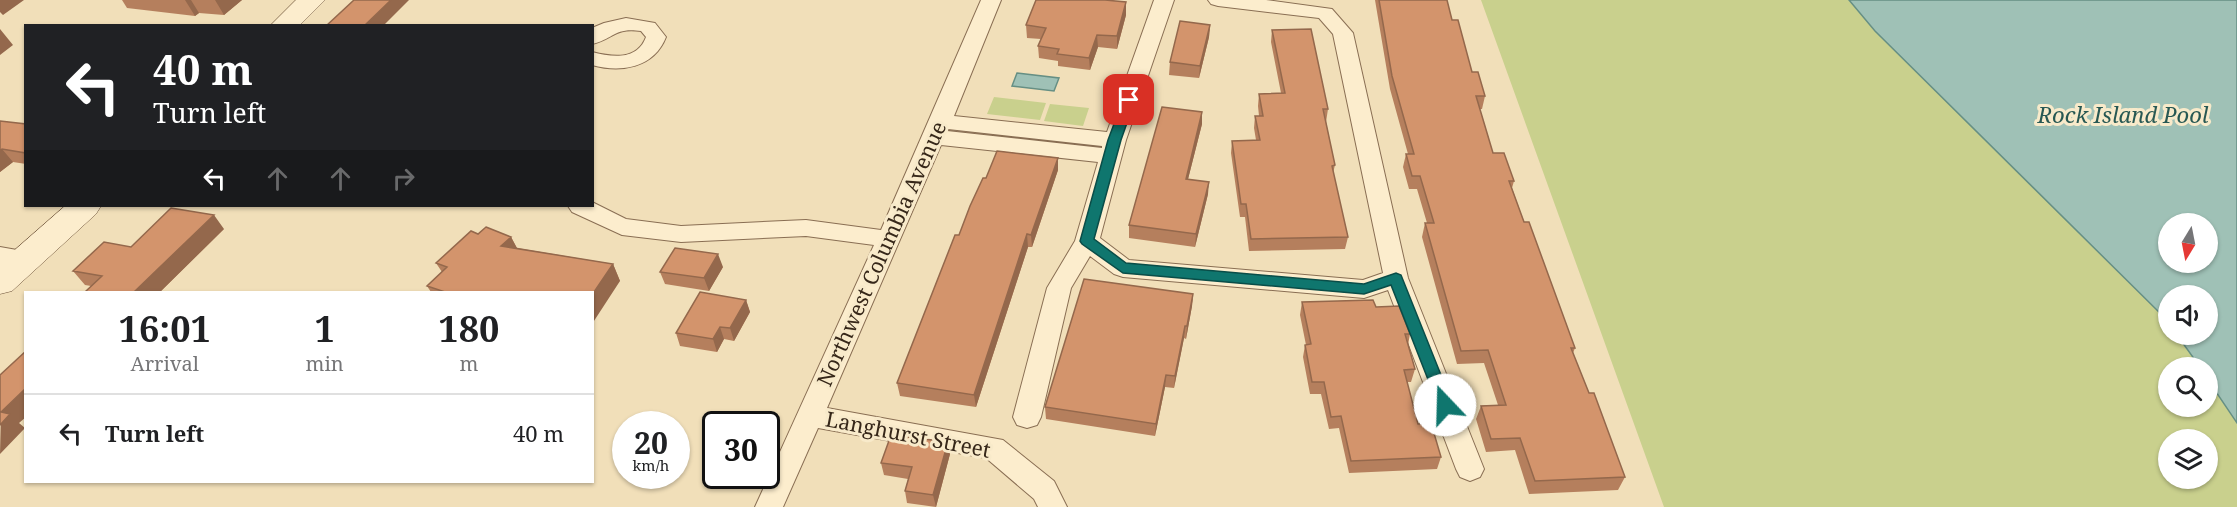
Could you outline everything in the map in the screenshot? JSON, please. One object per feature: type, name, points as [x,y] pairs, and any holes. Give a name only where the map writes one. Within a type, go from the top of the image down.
[{"type":"street","points":[[286,24],[312,0]]},
{"type":"street","name":"Northwest Columbia Avenue","points":[[770,507],[937,129],[991,0]]},
{"type":"street","points":[[1027,417],[1059,288],[1087,241],[1112,148],[1164,0]]},
{"type":"street","points":[[1218,0],[1334,6],[1343,33],[1396,278],[1470,469]]},
{"type":"street","points":[[594,37],[606,29],[629,24],[648,27],[656,37],[650,49],[634,59],[596,63]]},
{"type":"street","points":[[937,129],[1112,148]]},
{"type":"street","points":[[0,282],[13,258],[84,207]]},
{"type":"street","points":[[582,207],[622,227],[681,234],[806,228],[889,239]]},
{"type":"street","points":[[1087,241],[1123,268],[1364,289],[1396,278]]},
{"type":"street","name":"Langhurst Street","points":[[811,416],[993,448],[1044,490],[1053,507]]},
{"type":"green space","points":[[1481,0],[1849,0],[1875,31],[2158,310],[2158,345],[2184,345],[2193,357],[2158,357],[2158,417],[2218,417],[2218,395],[2237,423],[2237,507],[1664,507]]},
{"type":"green space","points":[[994,97],[1046,103],[1040,120],[987,114]]},
{"type":"green space","points":[[1050,104],[1089,108],[1083,126],[1044,121]]},
{"type":"water","name":"Rock Island Pool","points":[[1849,0],[2237,0],[2237,423],[2218,395],[2218,357],[2193,357],[2184,345],[2218,345],[2218,285],[2158,285],[2158,311],[1875,31]]},
{"type":"water","points":[[1017,73],[1059,78],[1054,91],[1012,86]]},
{"type":"building","points":[[354,0],[391,0],[366,24],[328,24]]},
{"type":"building","points":[[1036,0],[1126,2],[1117,36],[1097,35],[1089,58],[1057,54],[1059,49],[1038,46],[1046,28],[1026,25]]},
{"type":"building","points":[[1379,0],[1447,0],[1452,20],[1458,20],[1472,72],[1478,72],[1485,96],[1476,96],[1493,153],[1504,153],[1514,181],[1509,181],[1524,222],[1529,222],[1575,348],[1571,348],[1589,393],[1594,393],[1625,477],[1535,481],[1520,438],[1491,439],[1481,406],[1506,405],[1488,350],[1461,351],[1425,223],[1434,223],[1420,176],[1412,176],[1406,154],[1414,154],[1392,76]]},
{"type":"building","points":[[1180,21],[1210,25],[1200,66],[1170,62]]},
{"type":"building","points":[[1311,29],[1328,109],[1323,109],[1335,165],[1332,166],[1348,237],[1251,239],[1246,204],[1241,204],[1232,141],[1260,140],[1255,116],[1263,116],[1259,94],[1285,93],[1272,30]]},
{"type":"building","points":[[1162,107],[1202,112],[1186,179],[1209,182],[1196,234],[1129,225]]},
{"type":"building","points":[[0,121],[24,124],[24,153],[2,149],[0,151]]},
{"type":"building","points":[[997,151],[1058,158],[1031,235],[1027,234],[974,395],[897,383],[955,235],[959,235],[970,206],[983,178],[986,178]]},
{"type":"building","points":[[171,208],[214,215],[135,291],[86,291],[102,276],[73,271],[104,242],[131,247]]},
{"type":"building","points":[[486,227],[511,237],[501,246],[613,264],[594,292],[442,291],[427,286],[447,267],[436,263],[471,231],[478,234]]},
{"type":"building","points":[[675,248],[718,254],[704,278],[660,272]]},
{"type":"building","points":[[1084,279],[1193,294],[1175,376],[1166,375],[1156,424],[1045,407]]},
{"type":"building","points":[[700,292],[746,300],[730,328],[720,327],[713,339],[676,333]]},
{"type":"building","points":[[1373,300],[1376,307],[1399,306],[1410,334],[1405,334],[1415,369],[1404,370],[1418,424],[1431,423],[1441,457],[1351,461],[1341,416],[1331,417],[1324,382],[1312,382],[1305,345],[1311,344],[1302,302]]},
{"type":"building","points":[[24,353],[24,390],[1,412],[10,414],[0,425],[0,375]]},
{"type":"building","points":[[891,435],[948,442],[933,495],[905,491],[912,467],[881,463]]},
{"type":"route","points":[[1129,100],[1115,140],[1087,241],[1123,268],[1364,289],[1396,278],[1445,405]]}]
